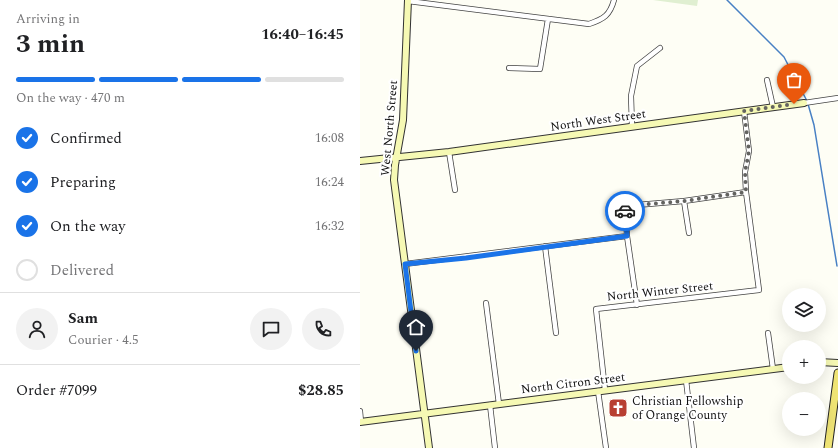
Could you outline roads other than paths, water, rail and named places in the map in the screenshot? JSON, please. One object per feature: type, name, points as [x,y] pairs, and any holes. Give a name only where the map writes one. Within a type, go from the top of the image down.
[{"type":"main road","points":[[828,448],[838,373]]},
{"type":"street","points":[[408,1],[589,24],[604,19],[611,11],[614,0]]},
{"type":"street","name":"West North Street","points":[[408,1],[403,120],[396,156],[394,180],[429,448]]},
{"type":"street","points":[[509,68],[540,69],[548,19]]},
{"type":"street","points":[[632,126],[632,96],[637,66],[660,48]]},
{"type":"street","points":[[767,80],[773,107]]},
{"type":"street","name":"North West Street","points":[[360,161],[396,156],[449,152],[838,98]]},
{"type":"street","points":[[637,304],[627,236],[625,206],[684,201],[746,192],[745,172],[749,151],[744,111]]},
{"type":"street","points":[[449,152],[455,190]]},
{"type":"street","name":"North Winter Street","points":[[605,390],[596,309],[759,290],[746,192]]},
{"type":"street","points":[[684,201],[689,233]]},
{"type":"street","points":[[405,264],[466,258],[627,236]]},
{"type":"street","points":[[545,246],[556,333]]},
{"type":"street","points":[[486,303],[499,404]]},
{"type":"street","points":[[768,333],[773,369]]},
{"type":"street","points":[[826,361],[838,363]]},
{"type":"street","name":"North Citron Street","points":[[361,422],[782,368]]},
{"type":"street","points":[[686,380],[694,448]]},
{"type":"street","points":[[598,391],[606,448]]},
{"type":"street","points":[[490,405],[495,448]]},
{"type":"street","points":[[360,412],[361,422]]},
{"type":"waterway","points":[[727,0],[784,57],[807,101]]},
{"type":"waterway","points":[[808,104],[814,125],[837,266]]},
{"type":"place","name":"Christian Fellowship of Orange County","points":[[618,408]]}]
